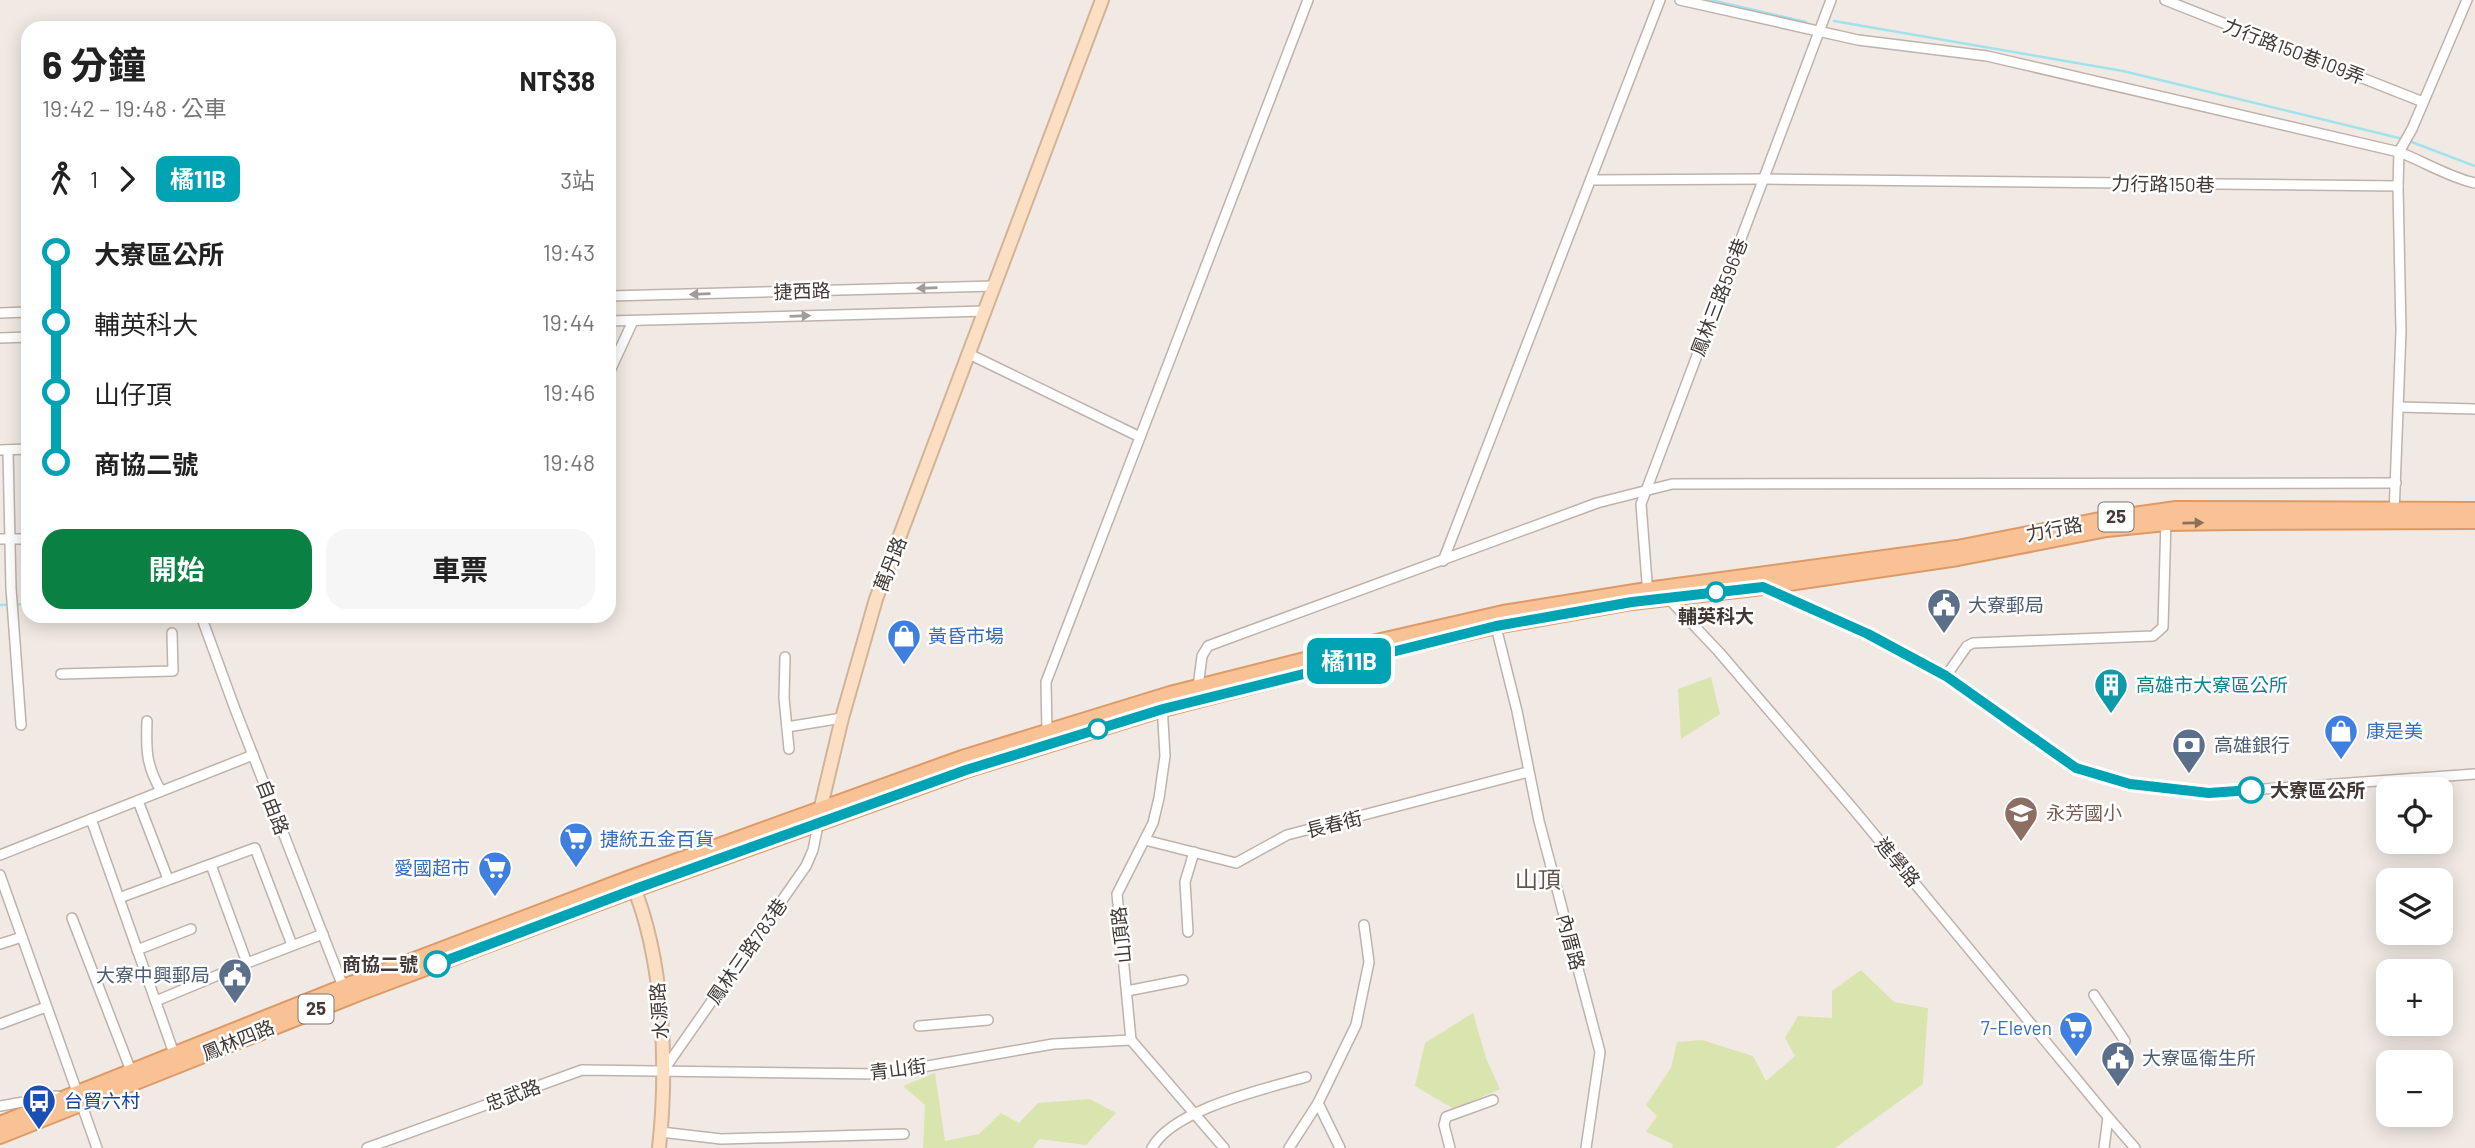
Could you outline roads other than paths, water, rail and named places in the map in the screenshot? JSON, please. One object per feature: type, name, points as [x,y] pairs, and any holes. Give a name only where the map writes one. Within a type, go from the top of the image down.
[{"type":"main road","name":"力行路","points":[[2394,516],[2475,510]]},
{"type":"main road","name":"力行路","points":[[1762,581],[1958,558],[2165,517],[2394,516],[2475,521]]},
{"type":"main road","name":"25","points":[[632,884],[819,817],[1161,703],[1198,687],[1494,620],[1666,592],[1762,581]]},
{"type":"main road","name":"25","points":[[819,817],[962,758],[1047,731],[1494,620]]},
{"type":"main road","name":"鳳林四路","points":[[0,1124],[78,1098],[345,992],[632,884]]},
{"type":"main road","name":"鳳林四路","points":[[0,1136],[78,1098]]},
{"type":"street","points":[[995,286],[1102,0]]},
{"type":"street","points":[[1047,731],[1045,682],[1308,0]]},
{"type":"street","points":[[1443,561],[1661,0]]},
{"type":"street","points":[[1679,0],[1858,40],[1987,56],[2399,152],[2448,175],[2475,183]]},
{"type":"street","name":"鳳林三路596巷","points":[[1648,595],[1642,503],[1831,0]]},
{"type":"street","name":"力行路150巷109弄","points":[[2165,0],[2423,102]]},
{"type":"street","points":[[2394,516],[2399,407],[2399,152],[2412,130],[2467,0]]},
{"type":"street","name":"力行路150巷","points":[[1591,180],[1763,179],[2398,186]]},
{"type":"street","name":"捷西路","points":[[616,296],[995,286]]},
{"type":"street","name":"萬丹路","points":[[819,817],[842,718],[876,599],[995,286]]},
{"type":"street","name":"捷西路","points":[[616,321],[986,311]]},
{"type":"street","points":[[0,313],[21,312]]},
{"type":"street","points":[[616,358],[633,321]]},
{"type":"street","points":[[0,338],[21,337]]},
{"type":"street","points":[[969,354],[1140,437]]},
{"type":"street","points":[[2399,407],[2475,409]]},
{"type":"street","points":[[4,450],[5,539],[21,725]]},
{"type":"street","points":[[1198,687],[1202,656],[1208,646],[1597,503],[1672,484],[2396,483]]},
{"type":"street","points":[[1946,676],[1967,646],[1973,643],[2153,636],[2160,631],[2163,627],[2165,517]]},
{"type":"street","points":[[1762,581],[1946,676],[2076,768],[2130,784],[2209,793],[2475,774]]},
{"type":"street","name":"進學路","points":[[1666,592],[1864,821],[2135,1148]]},
{"type":"street","name":"內厝路","points":[[1494,620],[1517,711],[1528,772],[1600,1052],[1586,1148]]},
{"type":"street","name":"自由路","points":[[204,623],[345,992]]},
{"type":"street","points":[[61,674],[170,672],[174,669],[172,633]]},
{"type":"street","points":[[785,657],[784,698],[789,750]]},
{"type":"street","name":"山頂路","points":[[1132,1040],[1117,894],[1156,810],[1165,756],[1161,703]]},
{"type":"street","points":[[787,727],[842,718]]},
{"type":"street","points":[[147,721],[148,763],[161,791]]},
{"type":"street","points":[[0,855],[253,755]]},
{"type":"street","name":"長春街","points":[[1144,840],[1236,863],[1287,835],[1528,772]]},
{"type":"street","points":[[138,801],[168,879]]},
{"type":"street","name":"鳳林三路783巷","points":[[663,1071],[806,866],[813,850],[819,817]]},
{"type":"street","points":[[91,819],[176,1059]]},
{"type":"street","name":"自由路","points":[[119,898],[255,848],[292,945]]},
{"type":"street","points":[[1188,932],[1185,882],[1194,852]]},
{"type":"street","points":[[211,865],[247,962]]},
{"type":"street","points":[[0,875],[97,1148]]},
{"type":"street","name":"水源路","points":[[632,884],[644,916],[657,979],[663,1071],[659,1148]]},
{"type":"street","points":[[72,918],[133,1076]]},
{"type":"street","points":[[1289,1148],[1318,1103],[1356,1024],[1369,961],[1364,925]]},
{"type":"street","points":[[137,950],[191,929]]},
{"type":"street","points":[[156,1001],[247,962],[323,934]]},
{"type":"street","points":[[0,944],[22,937]]},
{"type":"street","points":[[1127,991],[1182,980]]},
{"type":"street","points":[[2094,995],[2125,1041]]},
{"type":"street","points":[[0,1024],[46,1007]]},
{"type":"street","points":[[919,1026],[988,1020]]},
{"type":"street","points":[[1132,1040],[1224,1148]]},
{"type":"street","name":"青山街","points":[[663,1071],[880,1074],[1053,1044],[1132,1040]]},
{"type":"street","name":"忠武路","points":[[367,1148],[582,1070],[663,1071]]},
{"type":"street","points":[[1152,1148],[1167,1132],[1194,1114],[1229,1100],[1306,1077]]},
{"type":"street","points":[[0,1106],[78,1098]]},
{"type":"street","points":[[1450,1148],[1444,1121],[1446,1117],[1493,1100]]},
{"type":"street","points":[[1318,1103],[1340,1148]]},
{"type":"street","points":[[2104,1148],[2108,1117]]},
{"type":"street","points":[[661,1132],[771,1143],[819,1137],[904,1134]]},
{"type":"street","points":[[819,1137],[820,1148]]},
{"type":"waterway","points":[[1711,0],[1806,22]]},
{"type":"waterway","points":[[1834,21],[2123,71],[2403,139]]},
{"type":"waterway","points":[[2409,141],[2475,166]]},
{"type":"waterway","points":[[0,605],[21,604]]},
{"type":"place","name":"輔英科大","points":[[1716,592]]},
{"type":"place","name":"大寮郵局","points":[[1944,635]]},
{"type":"place","name":"黃昏市場","points":[[904,666]]},
{"type":"place","name":"高雄市大寮區公所","points":[[2111,715]]},
{"type":"place","name":"康是美","points":[[2341,761]]},
{"type":"place","name":"高雄銀行","points":[[2189,775]]},
{"type":"place","name":"大寮區公所","points":[[2251,790]]},
{"type":"place","name":"永芳國小","points":[[2021,843]]},
{"type":"place","name":"捷統五金百貨","points":[[576,869]]},
{"type":"place","name":"愛國超市","points":[[495,898]]},
{"type":"place","name":"商協二號","points":[[437,964]]},
{"type":"place","name":"大寮中興郵局","points":[[235,1005]]},
{"type":"place","name":"7-Eleven","points":[[2076,1058]]},
{"type":"place","name":"大寮區衛生所","points":[[2118,1088]]},
{"type":"place","name":"台貿六村","points":[[39,1131]]},
{"type":"district","name":"山頂","points":[[1538,880]]}]
